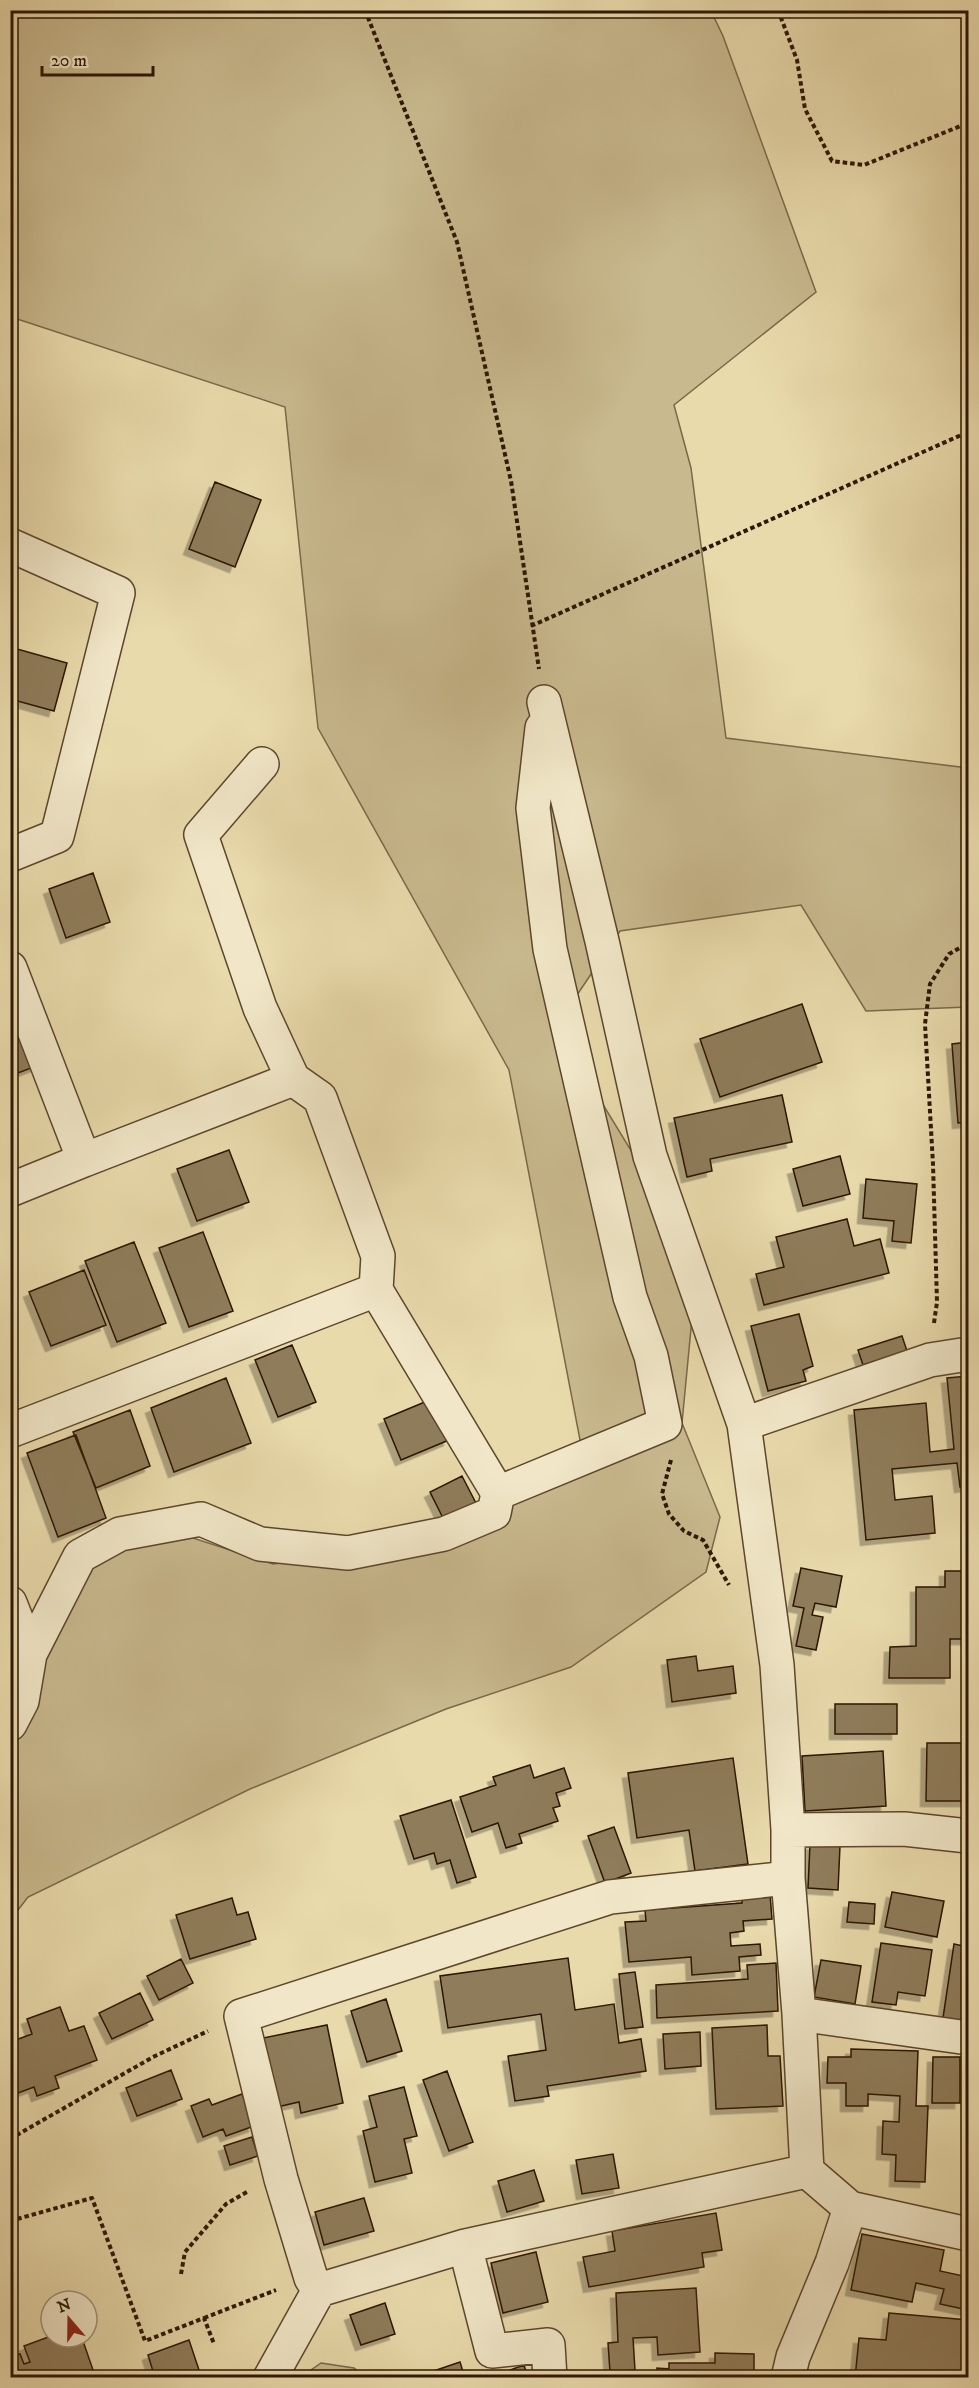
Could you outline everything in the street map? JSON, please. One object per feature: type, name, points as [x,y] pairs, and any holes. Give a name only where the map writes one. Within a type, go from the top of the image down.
[{"type":"street","points":[[10,544],[118,593],[57,836],[10,855]]},
{"type":"street","points":[[498,1493],[665,1424],[651,1356],[630,1297],[550,949],[533,808],[544,702]]},
{"type":"street","points":[[544,702],[602,941],[650,1156],[744,1424],[777,1665],[807,2171],[850,2208],[969,2234]]},
{"type":"street","points":[[10,1724],[22,1701],[30,1654],[80,1556],[120,1534],[201,1519],[260,1544],[348,1554],[444,1534],[494,1513],[498,1493],[376,1290],[378,1256],[320,1098],[293,1079],[260,1008],[201,835],[262,764]]},
{"type":"street","points":[[10,968],[84,1160]]},
{"type":"street","points":[[10,1190],[293,1079]]},
{"type":"street","points":[[10,1431],[376,1290]]},
{"type":"street","points":[[744,1424],[930,1360],[969,1354]]},
{"type":"street","points":[[10,1603],[30,1654]]},
{"type":"street","points":[[788,1830],[904,1829],[969,1836]]},
{"type":"street","points":[[270,2378],[315,2284],[281,2179],[241,2016],[610,1897],[788,1878]]},
{"type":"street","points":[[799,2014],[969,2038]]},
{"type":"street","points":[[315,2284],[465,2246],[807,2171]]},
{"type":"street","points":[[788,2378],[793,2357],[832,2264],[850,2208]]},
{"type":"street","points":[[465,2246],[492,2351],[548,2345],[550,2378]]},
{"type":"path","points":[[364,10],[458,242],[511,481],[544,702]]},
{"type":"path","points":[[778,10],[797,60],[805,109],[832,161],[864,165],[969,123]]},
{"type":"path","points":[[531,626],[969,432]]},
{"type":"path","points":[[930,1360],[937,1302],[933,1164],[925,1023],[930,984],[949,954],[969,943]]},
{"type":"path","points":[[665,1424],[671,1464],[662,1494],[669,1514],[684,1531],[703,1540],[734,1592]]},
{"type":"path","points":[[10,2139],[153,2057],[241,2016]]},
{"type":"path","points":[[181,2274],[184,2252],[226,2204],[259,2186],[281,2179]]},
{"type":"path","points":[[10,2221],[92,2198],[145,2341],[204,2318],[315,2284]]},
{"type":"path","points":[[204,2318],[214,2344]]},
{"type":"shaded area","points":[[11,11],[711,11],[723,36],[816,292],[674,405],[691,468],[726,738],[968,768],[968,1007],[866,1011],[801,905],[620,931],[577,995],[602,1103],[674,1221],[692,1318],[682,1423],[720,1517],[706,1572],[571,1667],[446,1709],[250,1789],[28,1897],[11,1919],[10,1695],[77,1553],[156,1526],[273,1564],[450,1540],[581,1445],[509,1070],[318,728],[285,407],[11,317]]},
{"type":"shaded area","points":[[321,2363],[354,2368],[365,2377],[301,2377]]},
{"type":"building","points":[[215,482],[261,500],[235,567],[189,549]]},
{"type":"building","points":[[10,647],[67,663],[54,711],[10,699]]},
{"type":"building","points":[[93,873],[110,922],[66,938],[49,889]]},
{"type":"building","points":[[802,1004],[822,1062],[720,1097],[700,1039]]},
{"type":"building","points":[[21,1019],[39,1065],[10,1076],[10,1022]]},
{"type":"building","points":[[968,1042],[968,1122],[958,1123],[952,1044]]},
{"type":"building","points":[[782,1095],[792,1142],[710,1159],[712,1171],[687,1177],[674,1118]]},
{"type":"building","points":[[229,1150],[249,1202],[197,1221],[177,1169]]},
{"type":"building","points":[[840,1156],[850,1194],[803,1206],[793,1169]]},
{"type":"building","points":[[866,1179],[917,1184],[911,1243],[892,1241],[894,1221],[863,1218]]},
{"type":"building","points":[[847,1219],[854,1246],[880,1239],[889,1273],[764,1305],[756,1274],[784,1267],[776,1237]]},
{"type":"building","points":[[203,1232],[233,1311],[189,1327],[159,1248]]},
{"type":"building","points":[[134,1242],[166,1323],[117,1342],[85,1261]]},
{"type":"building","points":[[84,1270],[106,1325],[51,1346],[29,1292]]},
{"type":"building","points":[[799,1314],[813,1366],[803,1370],[806,1381],[768,1391],[751,1326]]},
{"type":"building","points":[[902,1336],[907,1351],[863,1365],[858,1350]]},
{"type":"building","points":[[292,1345],[316,1402],[278,1417],[255,1360]]},
{"type":"building","points":[[968,1376],[968,1486],[960,1487],[957,1463],[892,1469],[895,1500],[932,1496],[935,1533],[866,1540],[854,1410],[926,1403],[930,1452],[954,1449],[947,1378]]},
{"type":"building","points":[[226,1378],[251,1443],[174,1472],[151,1408]]},
{"type":"building","points":[[432,1399],[449,1440],[401,1460],[384,1419]]},
{"type":"building","points":[[130,1410],[150,1466],[96,1488],[73,1432]]},
{"type":"building","points":[[76,1435],[106,1518],[58,1537],[27,1453]]},
{"type":"building","points":[[462,1476],[479,1509],[447,1526],[430,1492]]},
{"type":"building","points":[[801,1568],[842,1576],[836,1607],[815,1603],[812,1615],[823,1617],[816,1650],[796,1646],[804,1608],[793,1606]]},
{"type":"building","points":[[945,1571],[968,1571],[968,1639],[950,1639],[950,1678],[889,1678],[890,1647],[916,1646],[916,1587],[945,1587]]},
{"type":"building","points":[[696,1656],[698,1671],[733,1666],[736,1693],[672,1702],[667,1660]]},
{"type":"building","points":[[835,1704],[897,1704],[897,1734],[835,1734]]},
{"type":"building","points":[[927,1743],[968,1743],[968,1801],[926,1801]]},
{"type":"building","points":[[883,1751],[886,1806],[805,1811],[802,1756]]},
{"type":"building","points":[[733,1758],[748,1864],[695,1871],[689,1830],[637,1838],[628,1773]]},
{"type":"building","points":[[530,1765],[534,1778],[564,1768],[571,1788],[556,1793],[560,1806],[553,1808],[558,1821],[519,1834],[522,1843],[506,1848],[498,1823],[472,1832],[460,1797],[496,1785],[493,1777]]},
{"type":"building","points":[[451,1800],[476,1877],[457,1883],[450,1860],[437,1864],[434,1853],[414,1859],[400,1816]]},
{"type":"building","points":[[614,1827],[631,1873],[605,1883],[588,1836]]},
{"type":"building","points":[[810,1844],[840,1846],[838,1890],[808,1888]]},
{"type":"building","points":[[892,1892],[944,1901],[937,1937],[885,1927]]},
{"type":"building","points":[[770,1894],[772,1919],[743,1921],[744,1931],[730,1933],[731,1946],[760,1944],[761,1955],[739,1957],[740,1971],[692,1975],[691,1957],[629,1962],[625,1922],[646,1921],[645,1910],[742,1903],[742,1897]]},
{"type":"building","points":[[232,1898],[237,1915],[248,1912],[256,1939],[190,1959],[176,1915]]},
{"type":"building","points":[[849,1902],[875,1904],[874,1924],[847,1922]]},
{"type":"building","points":[[881,1943],[932,1950],[925,1996],[898,1992],[896,2005],[872,2002]]},
{"type":"building","points":[[954,1944],[968,1947],[968,2022],[943,2018]]},
{"type":"building","points":[[568,1958],[575,2010],[614,2004],[619,2043],[641,2039],[646,2071],[547,2086],[549,2096],[515,2101],[508,2056],[546,2050],[541,2014],[448,2028],[440,1976]]},
{"type":"building","points":[[181,1959],[193,1983],[159,2000],[147,1976]]},
{"type":"building","points":[[821,1960],[861,1966],[855,2004],[814,1997]]},
{"type":"building","points":[[776,1963],[778,2011],[657,2018],[656,1985],[748,1979],[747,1965]]},
{"type":"building","points":[[635,1972],[643,2027],[625,2029],[619,1974]]},
{"type":"building","points":[[140,1993],[153,2020],[112,2039],[99,2013]]},
{"type":"building","points":[[386,1999],[402,2051],[367,2062],[351,2011]]},
{"type":"building","points":[[60,2007],[69,2031],[84,2026],[97,2060],[55,2076],[59,2088],[37,2096],[34,2087],[10,2096],[10,2042],[32,2034],[27,2019]]},
{"type":"building","points":[[327,2025],[343,2103],[301,2113],[299,2102],[277,2107],[263,2038]]},
{"type":"building","points":[[767,2025],[768,2056],[780,2056],[783,2106],[716,2109],[712,2028]]},
{"type":"building","points":[[700,2032],[701,2066],[665,2069],[663,2034]]},
{"type":"building","points":[[851,2049],[918,2051],[916,2106],[928,2106],[925,2182],[895,2181],[896,2155],[882,2154],[883,2121],[899,2122],[900,2096],[868,2094],[868,2106],[846,2106],[846,2083],[827,2083],[828,2057],[851,2057]]},
{"type":"building","points":[[933,2057],[960,2057],[960,2103],[932,2103]]},
{"type":"building","points":[[171,2070],[182,2099],[137,2116],[126,2088]]},
{"type":"building","points":[[447,2071],[473,2142],[449,2151],[423,2080]]},
{"type":"building","points":[[404,2087],[417,2136],[404,2139],[412,2173],[375,2182],[363,2131],[377,2127],[369,2096]]},
{"type":"building","points":[[242,2094],[254,2126],[226,2136],[223,2129],[203,2137],[191,2106],[209,2099],[212,2105]]},
{"type":"building","points":[[252,2137],[258,2156],[230,2165],[224,2146]]},
{"type":"building","points":[[613,2154],[619,2188],[582,2194],[576,2160]]},
{"type":"building","points":[[534,2170],[544,2201],[507,2212],[498,2181]]},
{"type":"building","points":[[364,2198],[374,2231],[324,2245],[315,2212]]},
{"type":"building","points":[[716,2213],[722,2250],[702,2253],[704,2267],[589,2287],[583,2257],[615,2251],[612,2231]]},
{"type":"building","points":[[862,2234],[944,2250],[940,2271],[968,2277],[968,2310],[940,2304],[944,2289],[916,2283],[912,2302],[851,2290]]},
{"type":"building","points":[[536,2252],[548,2302],[503,2313],[491,2263]]},
{"type":"building","points":[[696,2288],[700,2352],[658,2355],[657,2337],[633,2338],[635,2370],[610,2372],[608,2343],[618,2342],[616,2293]]},
{"type":"building","points":[[385,2303],[395,2334],[361,2345],[350,2315]]},
{"type":"building","points":[[889,2313],[968,2320],[968,2378],[855,2378],[859,2338],[886,2340]]},
{"type":"building","points":[[39,2340],[39,2349],[86,2349],[93,2370],[74,2378],[10,2378],[10,2357],[20,2354],[24,2364],[30,2362],[24,2346]]},
{"type":"building","points":[[189,2340],[199,2370],[177,2378],[155,2378],[148,2355]]},
{"type":"building","points":[[715,2353],[754,2354],[754,2378],[657,2378],[657,2368],[669,2369],[669,2363],[715,2363]]},
{"type":"building","points":[[460,2362],[465,2378],[420,2378],[419,2376]]},
{"type":"building","points":[[524,2365],[528,2378],[488,2378]]}]
